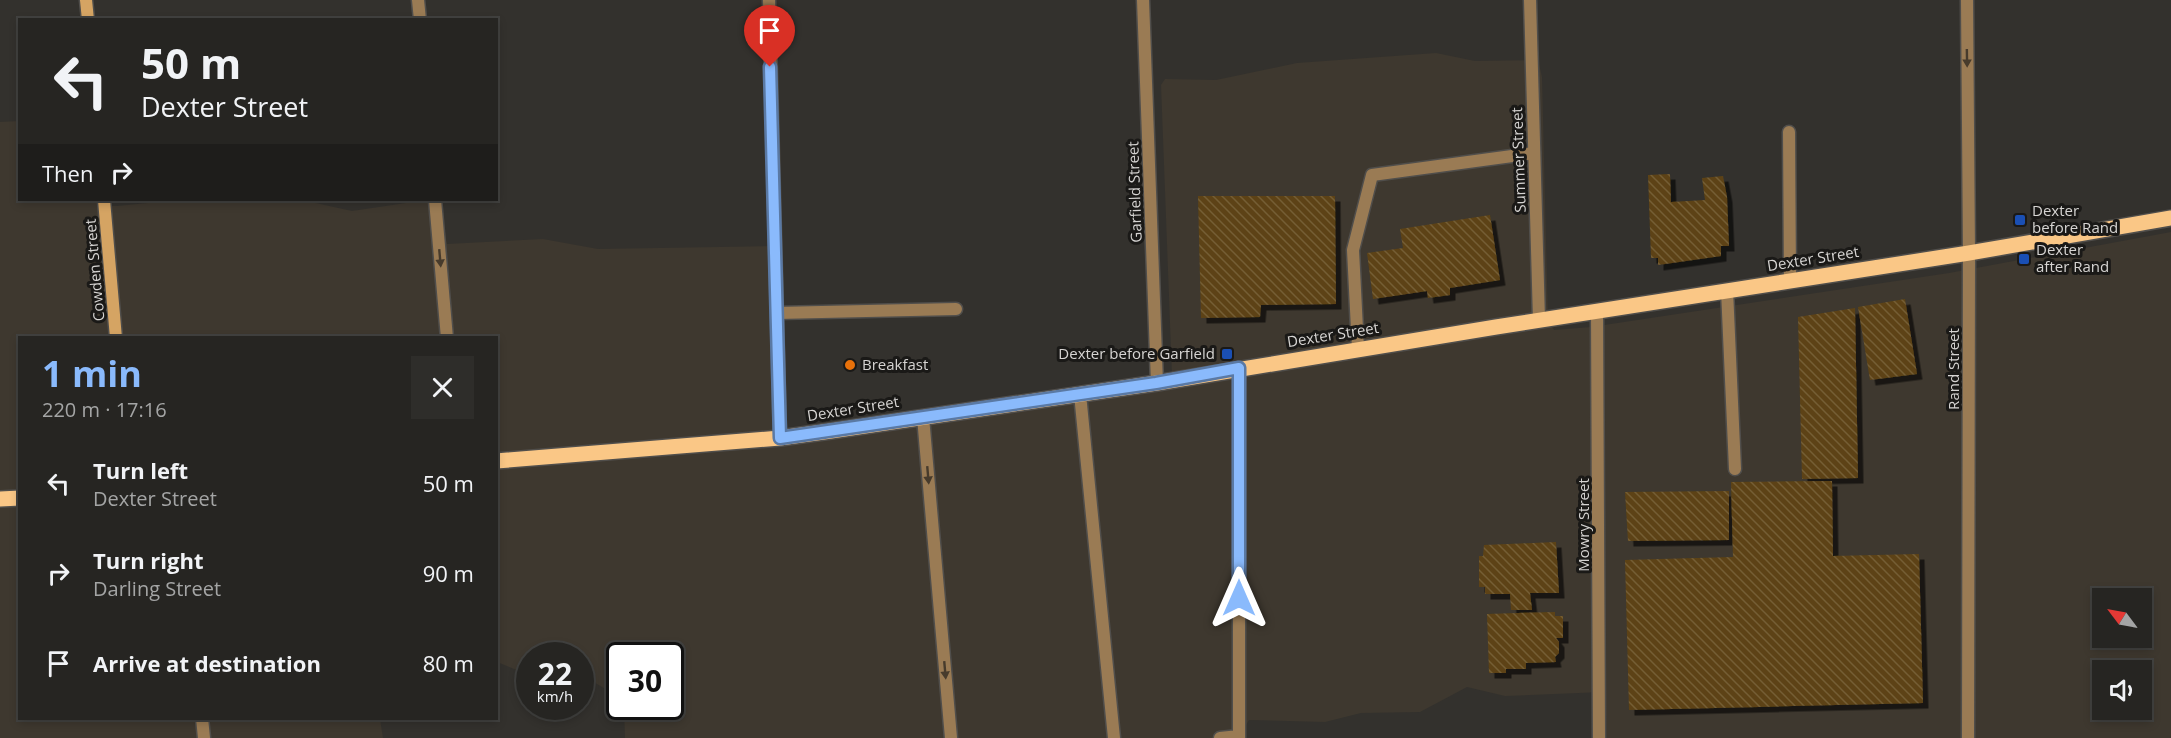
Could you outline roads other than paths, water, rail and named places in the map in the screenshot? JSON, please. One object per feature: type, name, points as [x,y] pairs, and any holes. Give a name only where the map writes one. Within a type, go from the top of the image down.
[{"type":"main road","name":"Dexter Street","points":[[498,461],[780,438],[1156,383],[1969,253],[2171,218]]},
{"type":"main road","points":[[0,499],[18,498]]},
{"type":"street","points":[[86,0],[88,18]]},
{"type":"street","points":[[418,0],[420,18]]},
{"type":"street","points":[[769,0],[780,438]]},
{"type":"street","name":"Garfield Street","points":[[1143,0],[1156,383]]},
{"type":"street","name":"Summer Street","points":[[1530,0],[1539,320]]},
{"type":"street","name":"Rand Street","points":[[1966,0],[1969,253],[1968,738]]},
{"type":"street","points":[[1789,132],[1790,281]]},
{"type":"street","points":[[1358,349],[1353,249],[1372,175],[1534,153]]},
{"type":"street","name":"Cowden Street","points":[[104,201],[116,336]]},
{"type":"street","points":[[435,201],[447,336]]},
{"type":"street","points":[[1727,291],[1735,469]]},
{"type":"street","points":[[777,313],[956,309]]},
{"type":"street","name":"Mowry Street","points":[[1598,311],[1599,738]]},
{"type":"street","points":[[1220,738],[1239,737],[1239,368]]},
{"type":"street","points":[[1080,394],[1114,738]]},
{"type":"street","points":[[923,417],[951,738]]},
{"type":"street","points":[[202,720],[204,738]]},
{"type":"place","name":"Dexter before Rand","points":[[2020,220]]},
{"type":"place","name":"Dexter after Rand","points":[[2024,259]]},
{"type":"place","name":"Dexter before Garfield","points":[[1227,354]]},
{"type":"place","name":"Breakfast","points":[[850,365]]}]
